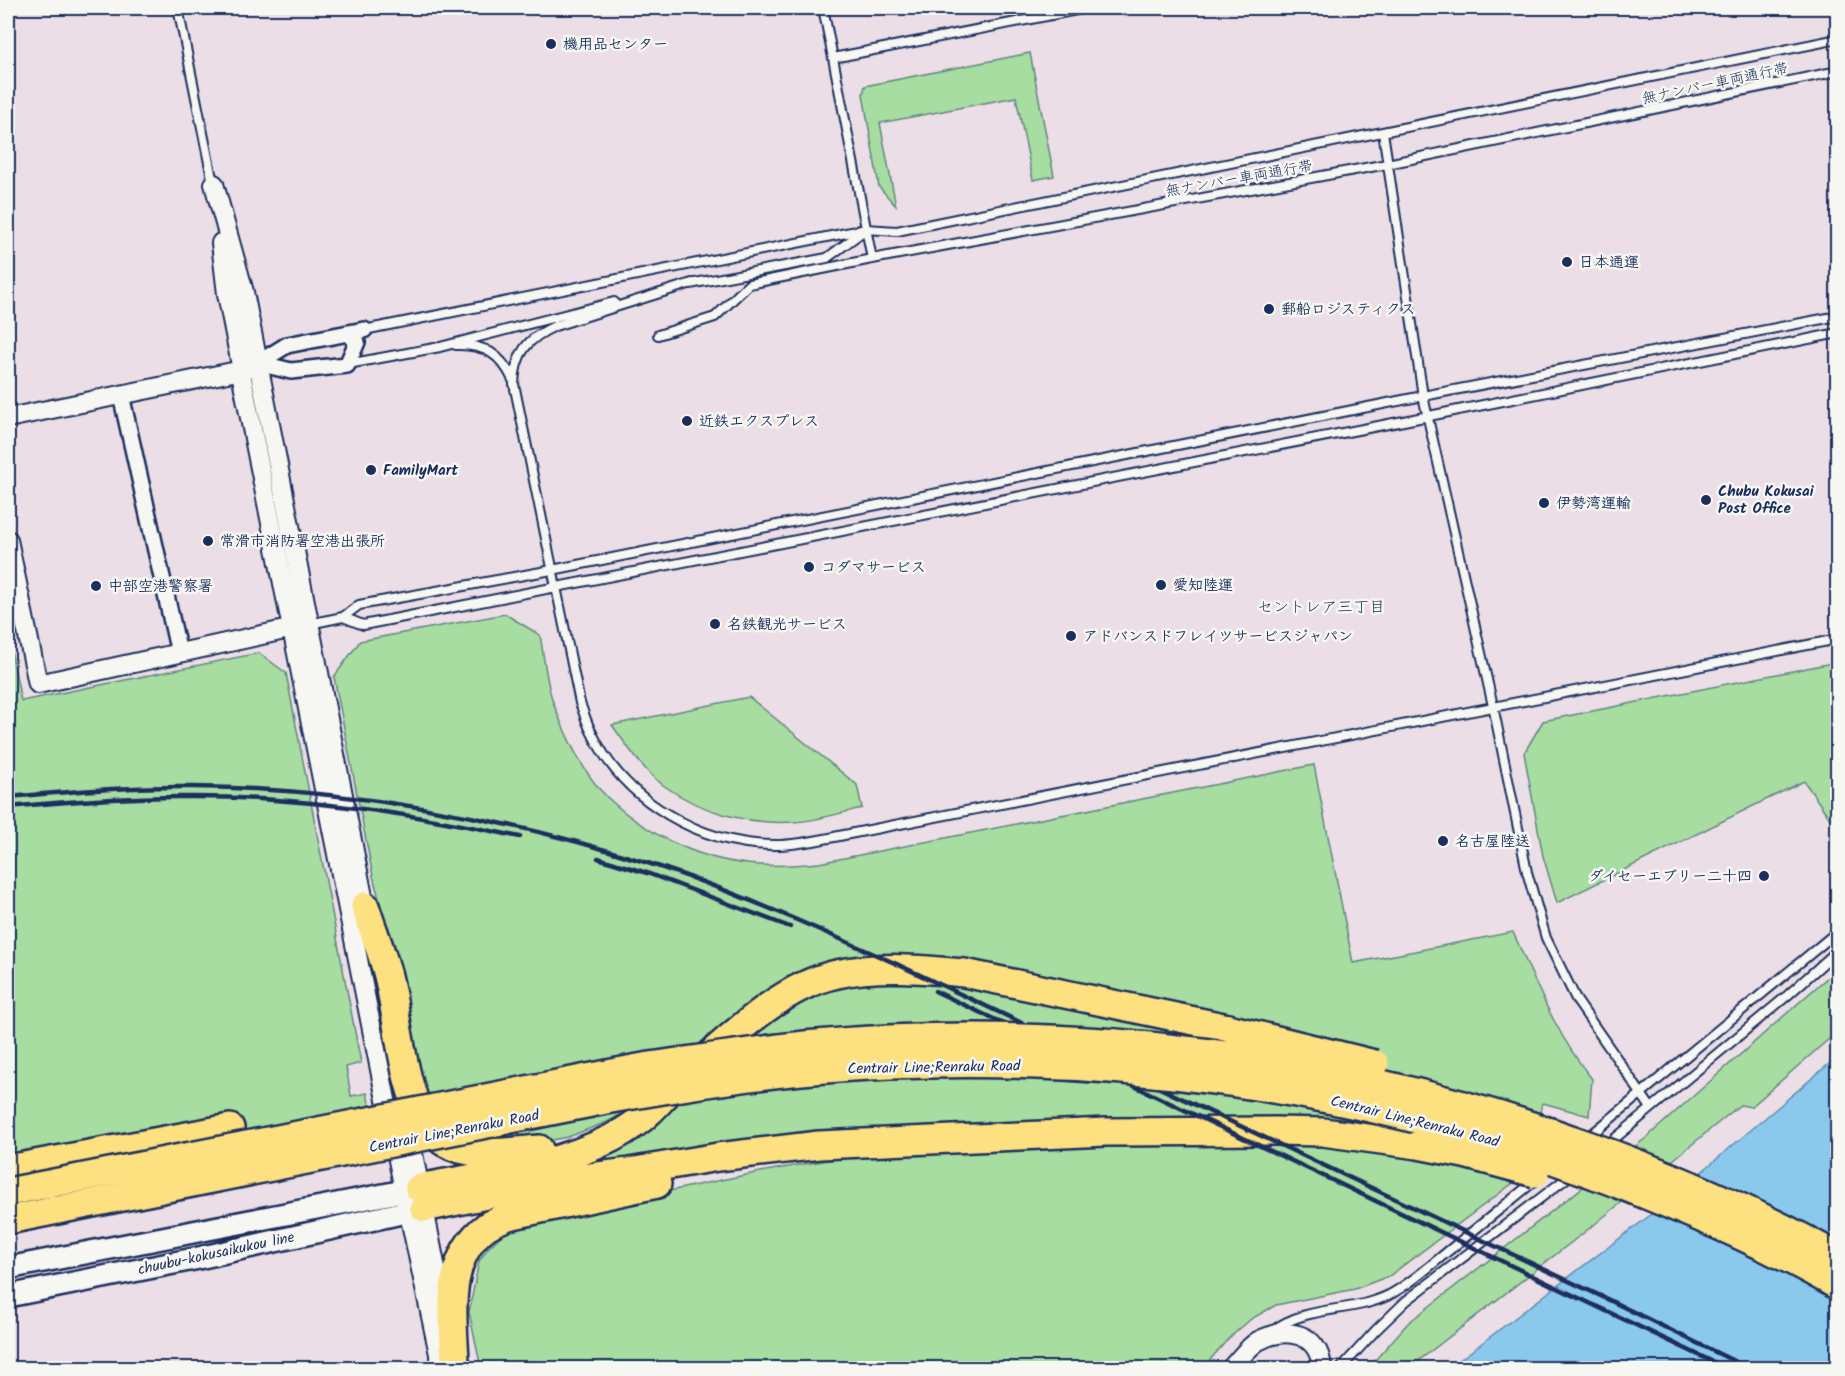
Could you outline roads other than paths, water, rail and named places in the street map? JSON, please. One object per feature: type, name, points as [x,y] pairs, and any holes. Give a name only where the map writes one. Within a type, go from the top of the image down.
[{"type":"highway","points":[[365,906],[387,971],[411,1089],[422,1117],[430,1130],[445,1143],[465,1150],[485,1152],[545,1148],[605,1131],[635,1114],[669,1090],[782,998],[836,974],[865,969],[927,969],[964,973],[1228,1028],[1407,1072],[1481,1094],[1646,1150],[1736,1189],[1838,1244]]},
{"type":"highway","name":"Centrair Line;Renraku Road","points":[[8,1192],[638,1068],[733,1053],[807,1045],[1000,1038],[1164,1046],[1312,1068],[1431,1096],[1557,1134],[1632,1161],[1716,1195],[1799,1235],[1838,1257]]},
{"type":"highway","name":"Centrair Line;Renraku Road","points":[[8,1220],[688,1085],[877,1066],[994,1064],[1126,1070],[1182,1076],[1259,1086],[1383,1110],[1468,1133],[1586,1171],[1701,1217],[1767,1248],[1838,1286]]},
{"type":"highway","points":[[8,1169],[291,1117],[537,1077],[638,1068]]},
{"type":"highway","points":[[414,1199],[584,1150],[629,1128],[648,1113],[669,1090]]},
{"type":"highway","points":[[414,1199],[819,1145],[1106,1131],[1323,1132],[1367,1137],[1464,1154],[1520,1167],[1683,1224],[1767,1248]]},
{"type":"highway","points":[[451,1366],[453,1294],[456,1274],[462,1255],[471,1240],[488,1225],[508,1216],[703,1172],[795,1156],[924,1139]]},
{"type":"main road","name":"chuubu-kokusaikukou line","points":[[8,1268],[414,1199]]},
{"type":"main road","name":"chuubu-kokusaikukou line","points":[[8,1296],[194,1258],[414,1199]]},
{"type":"street","points":[[214,184],[227,294],[250,366],[244,389],[365,906],[414,1199]]},
{"type":"street","points":[[8,418],[250,366],[287,345],[364,330]]},
{"type":"street","points":[[250,366],[291,371],[347,365],[357,342],[348,333]]},
{"type":"street","points":[[121,395],[179,653]]},
{"type":"street","points":[[8,540],[38,684],[300,626]]},
{"type":"street","points":[[300,626],[414,1199],[451,1366]]},
{"type":"street","points":[[1232,1368],[1256,1342],[1277,1334],[1288,1333],[1304,1337],[1318,1351],[1322,1368]]},
{"type":"lane","points":[[178,8],[214,184]]},
{"type":"lane","points":[[823,8],[872,259]]},
{"type":"lane","points":[[833,58],[1087,8]]},
{"type":"lane","points":[[364,330],[866,229],[897,231],[1838,39]]},
{"type":"lane","name":"無ナンバー車両通行帯","points":[[658,335],[715,317],[749,284],[872,259],[1387,164],[1838,71]]},
{"type":"lane","points":[[1383,132],[1423,396],[1493,706],[1527,872],[1546,938],[1577,1001],[1651,1108]]},
{"type":"lane","points":[[347,365],[440,347],[692,283],[827,258],[866,229]]},
{"type":"lane","points":[[514,384],[515,372],[522,352],[538,333],[692,283]]},
{"type":"lane","points":[[300,626],[343,616],[359,605],[552,570],[1423,396],[1838,316]]},
{"type":"lane","points":[[343,616],[363,625],[1429,416],[1838,333]]},
{"type":"lane","points":[[440,347],[469,345],[491,353],[501,359],[514,384],[580,703],[592,735],[614,766],[639,794],[665,813],[689,826],[719,837],[746,843],[776,845],[839,836],[1838,639]]},
{"type":"lane","points":[[1577,1146],[1838,931]]},
{"type":"lane","points":[[1594,1156],[1838,951]]},
{"type":"lane","points":[[1550,1168],[1568,1153]]},
{"type":"lane","points":[[1341,1368],[1406,1301],[1585,1163]]},
{"type":"lane","points":[[1256,1342],[1281,1324],[1305,1313],[1352,1306],[1374,1301],[1390,1294],[1424,1271],[1541,1175]]},
{"type":"water","points":[[1837,1057],[1837,1368],[1449,1368],[1653,1213]]},
{"type":"railway","points":[[8,797],[170,787],[307,793],[365,799],[481,819],[538,832],[648,863],[744,898],[901,966],[1607,1299],[1748,1368]]},
{"type":"railway","points":[[8,807],[148,797],[275,800],[399,814],[520,837]]},
{"type":"railway","points":[[598,858],[647,873],[790,927]]},
{"type":"railway","points":[[935,991],[1726,1368]]},
{"type":"place","name":"機用品センター","points":[[551,44]]},
{"type":"place","name":"日本通運","points":[[1567,262]]},
{"type":"place","name":"郵船ロジスティクス","points":[[1269,309]]},
{"type":"place","name":"近鉄エクスプレス","points":[[687,421]]},
{"type":"place","name":"FamilyMart","points":[[371,470]]},
{"type":"place","name":"Chubu Kokusai Post Office","points":[[1706,500]]},
{"type":"place","name":"伊勢湾運輸","points":[[1544,503]]},
{"type":"place","name":"常滑市消防署空港出張所","points":[[208,541]]},
{"type":"place","name":"コダマサービス","points":[[809,567]]},
{"type":"place","name":"愛知陸運","points":[[1161,585]]},
{"type":"place","name":"中部空港警察署","points":[[96,586]]},
{"type":"place","name":"名鉄観光サービス","points":[[715,624]]},
{"type":"place","name":"アドバンスドフレイツサービスジャパン","points":[[1071,636]]},
{"type":"place","name":"名古屋陸送","points":[[1443,841]]},
{"type":"place","name":"ダイセーエブリー二十四","points":[[1764,876]]},
{"type":"district","name":"セントレア三丁目","points":[[1321,606]]}]
